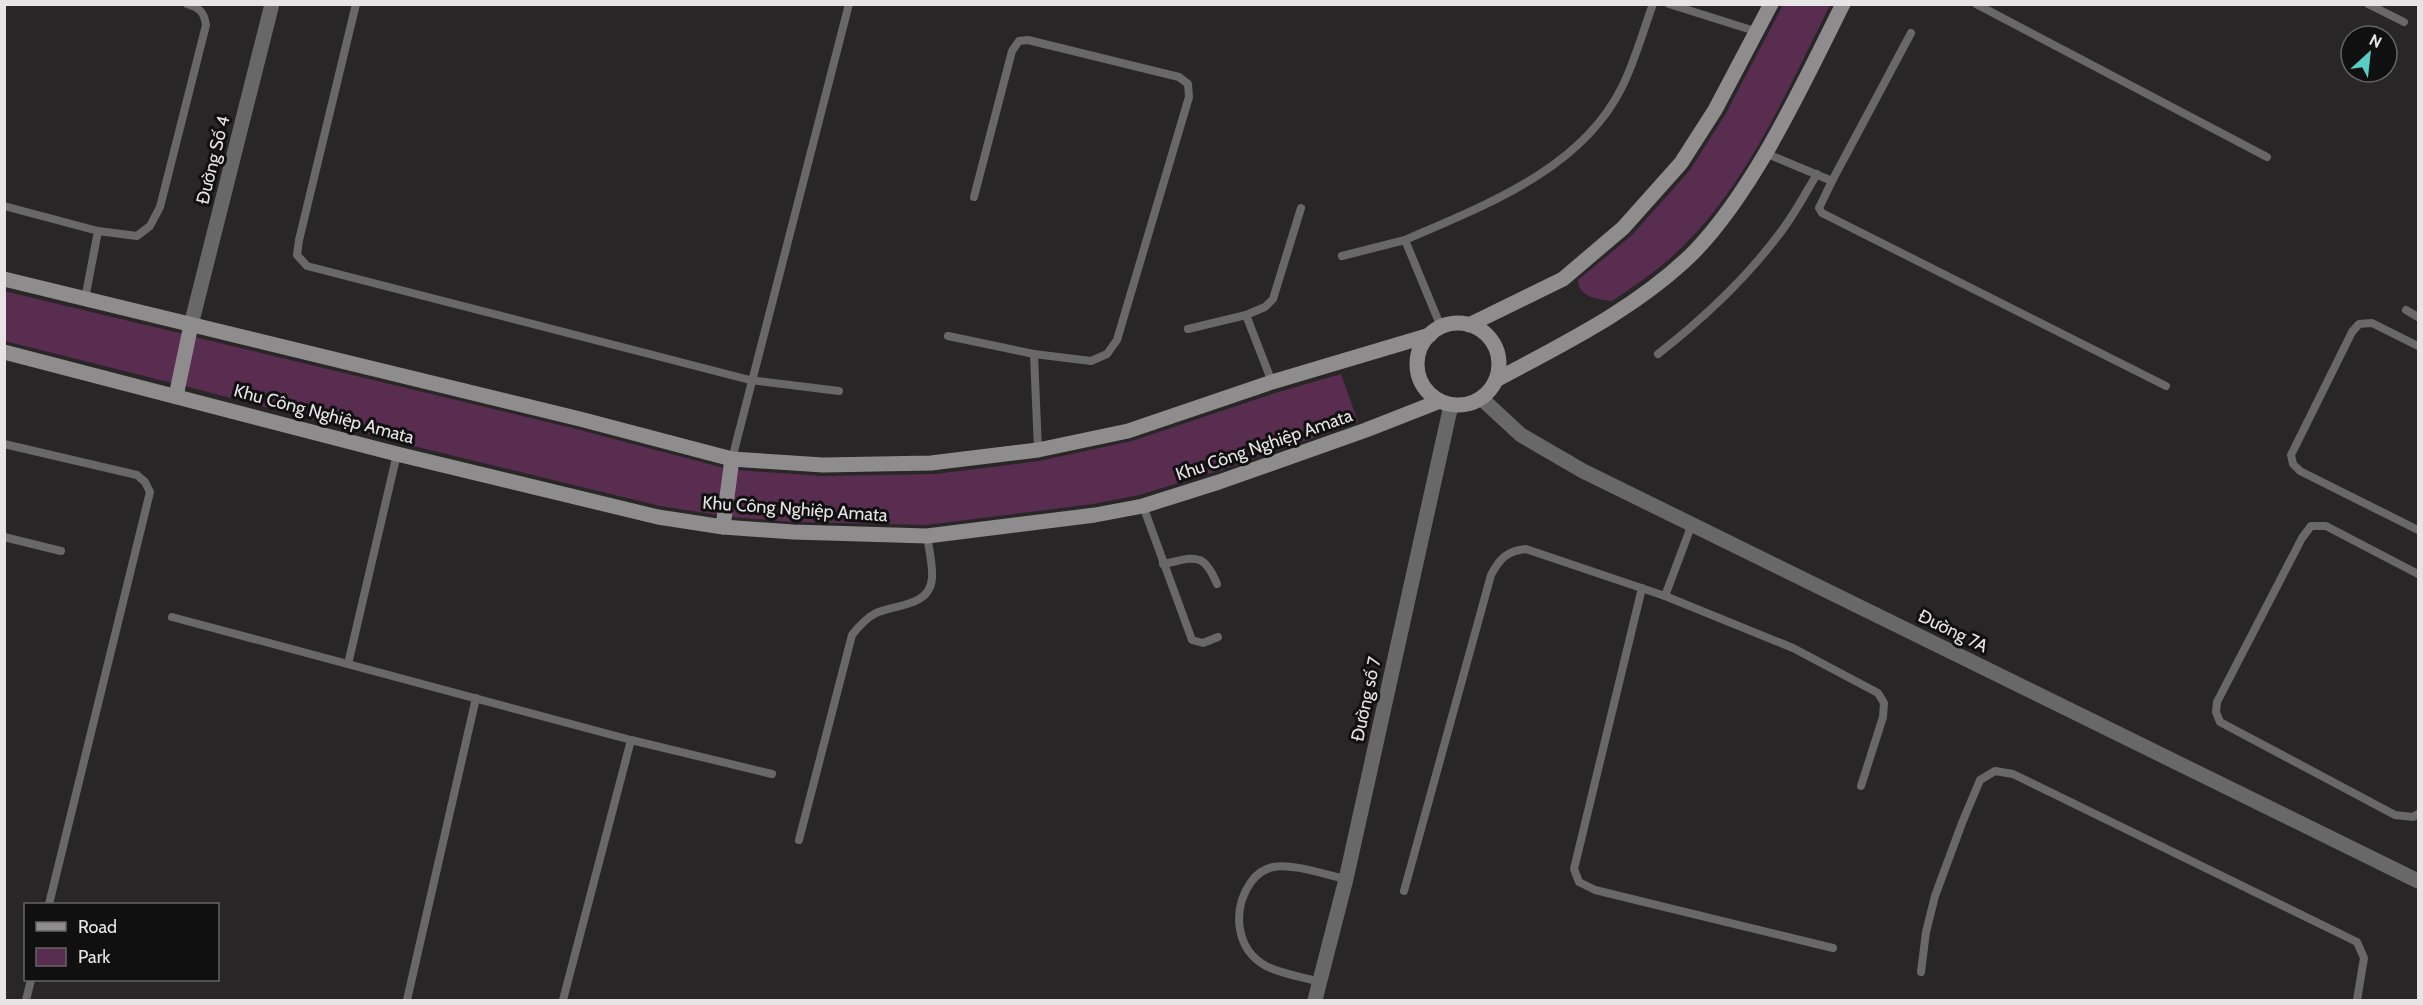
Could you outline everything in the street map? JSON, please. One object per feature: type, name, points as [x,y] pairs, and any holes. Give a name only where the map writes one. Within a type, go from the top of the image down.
[{"type":"street","name":"Đường Số 4","points":[[191,325],[272,4]]},
{"type":"street","points":[[1469,325],[1563,279],[1623,228],[1681,163],[1715,110],[1771,4]]},
{"type":"street","points":[[1435,331],[1420,349],[1417,369],[1422,383],[1428,393],[1446,403],[1468,404],[1482,399],[1497,380],[1594,327],[1653,286],[1692,254],[1729,209],[1765,153],[1843,4]]},
{"type":"street","points":[[4,279],[580,418],[732,459],[823,465],[931,463],[1038,450],[1128,431],[1455,323],[1469,325],[1487,335],[1497,350],[1500,368],[1497,380]]},
{"type":"street","points":[[176,396],[191,325]]},
{"type":"street","name":"Khu Công Nghiệp Amata","points":[[4,352],[397,454],[658,517],[723,527],[793,532],[927,536],[1095,515],[1143,506],[1446,403]]},
{"type":"street","name":"Đường 7A","points":[[1482,399],[1521,435],[1583,471],[2418,881]]},
{"type":"street","name":"Đường số 7","points":[[1315,1000],[1346,879],[1446,403]]},
{"type":"street","points":[[723,527],[732,459]]},
{"type":"lane","points":[[4,206],[98,231],[137,236],[150,226],[160,207],[206,25],[204,14],[196,7],[187,4]]},
{"type":"lane","points":[[356,4],[299,240],[297,255],[307,266],[750,380],[839,391]]},
{"type":"lane","points":[[732,459],[750,380],[849,4]]},
{"type":"lane","points":[[1342,256],[1405,240],[1476,210],[1555,165],[1607,113],[1623,86],[1653,4]]},
{"type":"lane","points":[[1669,4],[1758,32]]},
{"type":"lane","points":[[1976,4],[2267,157]]},
{"type":"lane","points":[[2368,4],[2404,22]]},
{"type":"lane","points":[[1911,33],[1820,203],[1819,208],[1822,213],[2166,386]]},
{"type":"lane","points":[[948,336],[1034,354],[1091,361],[1107,354],[1117,340],[1189,97],[1188,84],[1179,77],[1028,40],[1019,41],[1012,51],[974,197]]},
{"type":"lane","points":[[1765,153],[1832,181]]},
{"type":"lane","points":[[1658,354],[1703,319],[1739,283],[1782,231],[1817,174]]},
{"type":"lane","points":[[1188,329],[1246,315],[1265,307],[1273,299],[1300,208]]},
{"type":"lane","points":[[85,299],[98,231]]},
{"type":"lane","points":[[1405,240],[1435,331]]},
{"type":"lane","points":[[2406,310],[2418,317]]},
{"type":"lane","points":[[1246,315],[1272,382]]},
{"type":"lane","points":[[2418,346],[2372,323],[2359,324],[2352,332],[2291,455],[2293,464],[2300,471],[2418,530]]},
{"type":"lane","points":[[1034,354],[1038,450]]},
{"type":"lane","points":[[4,444],[137,475],[146,482],[150,492],[49,903]]},
{"type":"lane","points":[[348,664],[397,454]]},
{"type":"lane","points":[[1143,506],[1192,640],[1203,643],[1218,637]]},
{"type":"lane","points":[[1665,596],[1692,524]]},
{"type":"lane","points":[[2418,574],[2326,526],[2311,526],[2302,538],[2217,702],[2216,712],[2220,722],[2395,815],[2413,817],[2418,814]]},
{"type":"lane","points":[[799,840],[852,635],[861,623],[877,613],[916,601],[928,592],[932,578],[927,536]]},
{"type":"lane","points":[[4,537],[61,551]]},
{"type":"lane","points":[[1404,891],[1491,575],[1499,560],[1511,551],[1526,549],[1665,596],[1793,648],[1878,693],[1884,703],[1883,717],[1861,786]]},
{"type":"lane","points":[[1163,564],[1192,558],[1202,560],[1210,567],[1217,584]]},
{"type":"lane","points":[[1642,588],[1574,869],[1579,882],[1596,890],[1833,948]]},
{"type":"lane","points":[[172,617],[631,740],[772,774]]},
{"type":"lane","points":[[407,1000],[476,698]]},
{"type":"lane","points":[[563,1000],[631,740]]},
{"type":"lane","points":[[1921,972],[1926,932],[1935,896],[1980,780],[1995,771],[2013,774],[2357,942],[2364,958],[2357,1000]]},
{"type":"lane","points":[[1320,982],[1266,966],[1249,951],[1239,933],[1238,914],[1243,894],[1257,874],[1273,867],[1292,868],[1346,879]]},
{"type":"lane","points":[[26,1000],[31,981]]},
{"type":"green space","points":[[1783,5],[1830,5],[1766,131],[1728,193],[1684,245],[1640,282],[1612,301],[1586,294],[1579,286],[1578,280],[1632,235],[1690,170],[1725,115]]},
{"type":"green space","points":[[4,291],[183,334],[172,383],[5,341]]},
{"type":"green space","points":[[195,337],[576,429],[724,468],[718,515],[660,506],[401,443],[185,386]]},
{"type":"green space","points":[[1341,374],[1358,422],[1218,471],[1139,495],[1093,504],[927,525],[794,522],[731,517],[737,470],[822,476],[935,474],[1039,461],[1132,441],[1275,393]]}]
